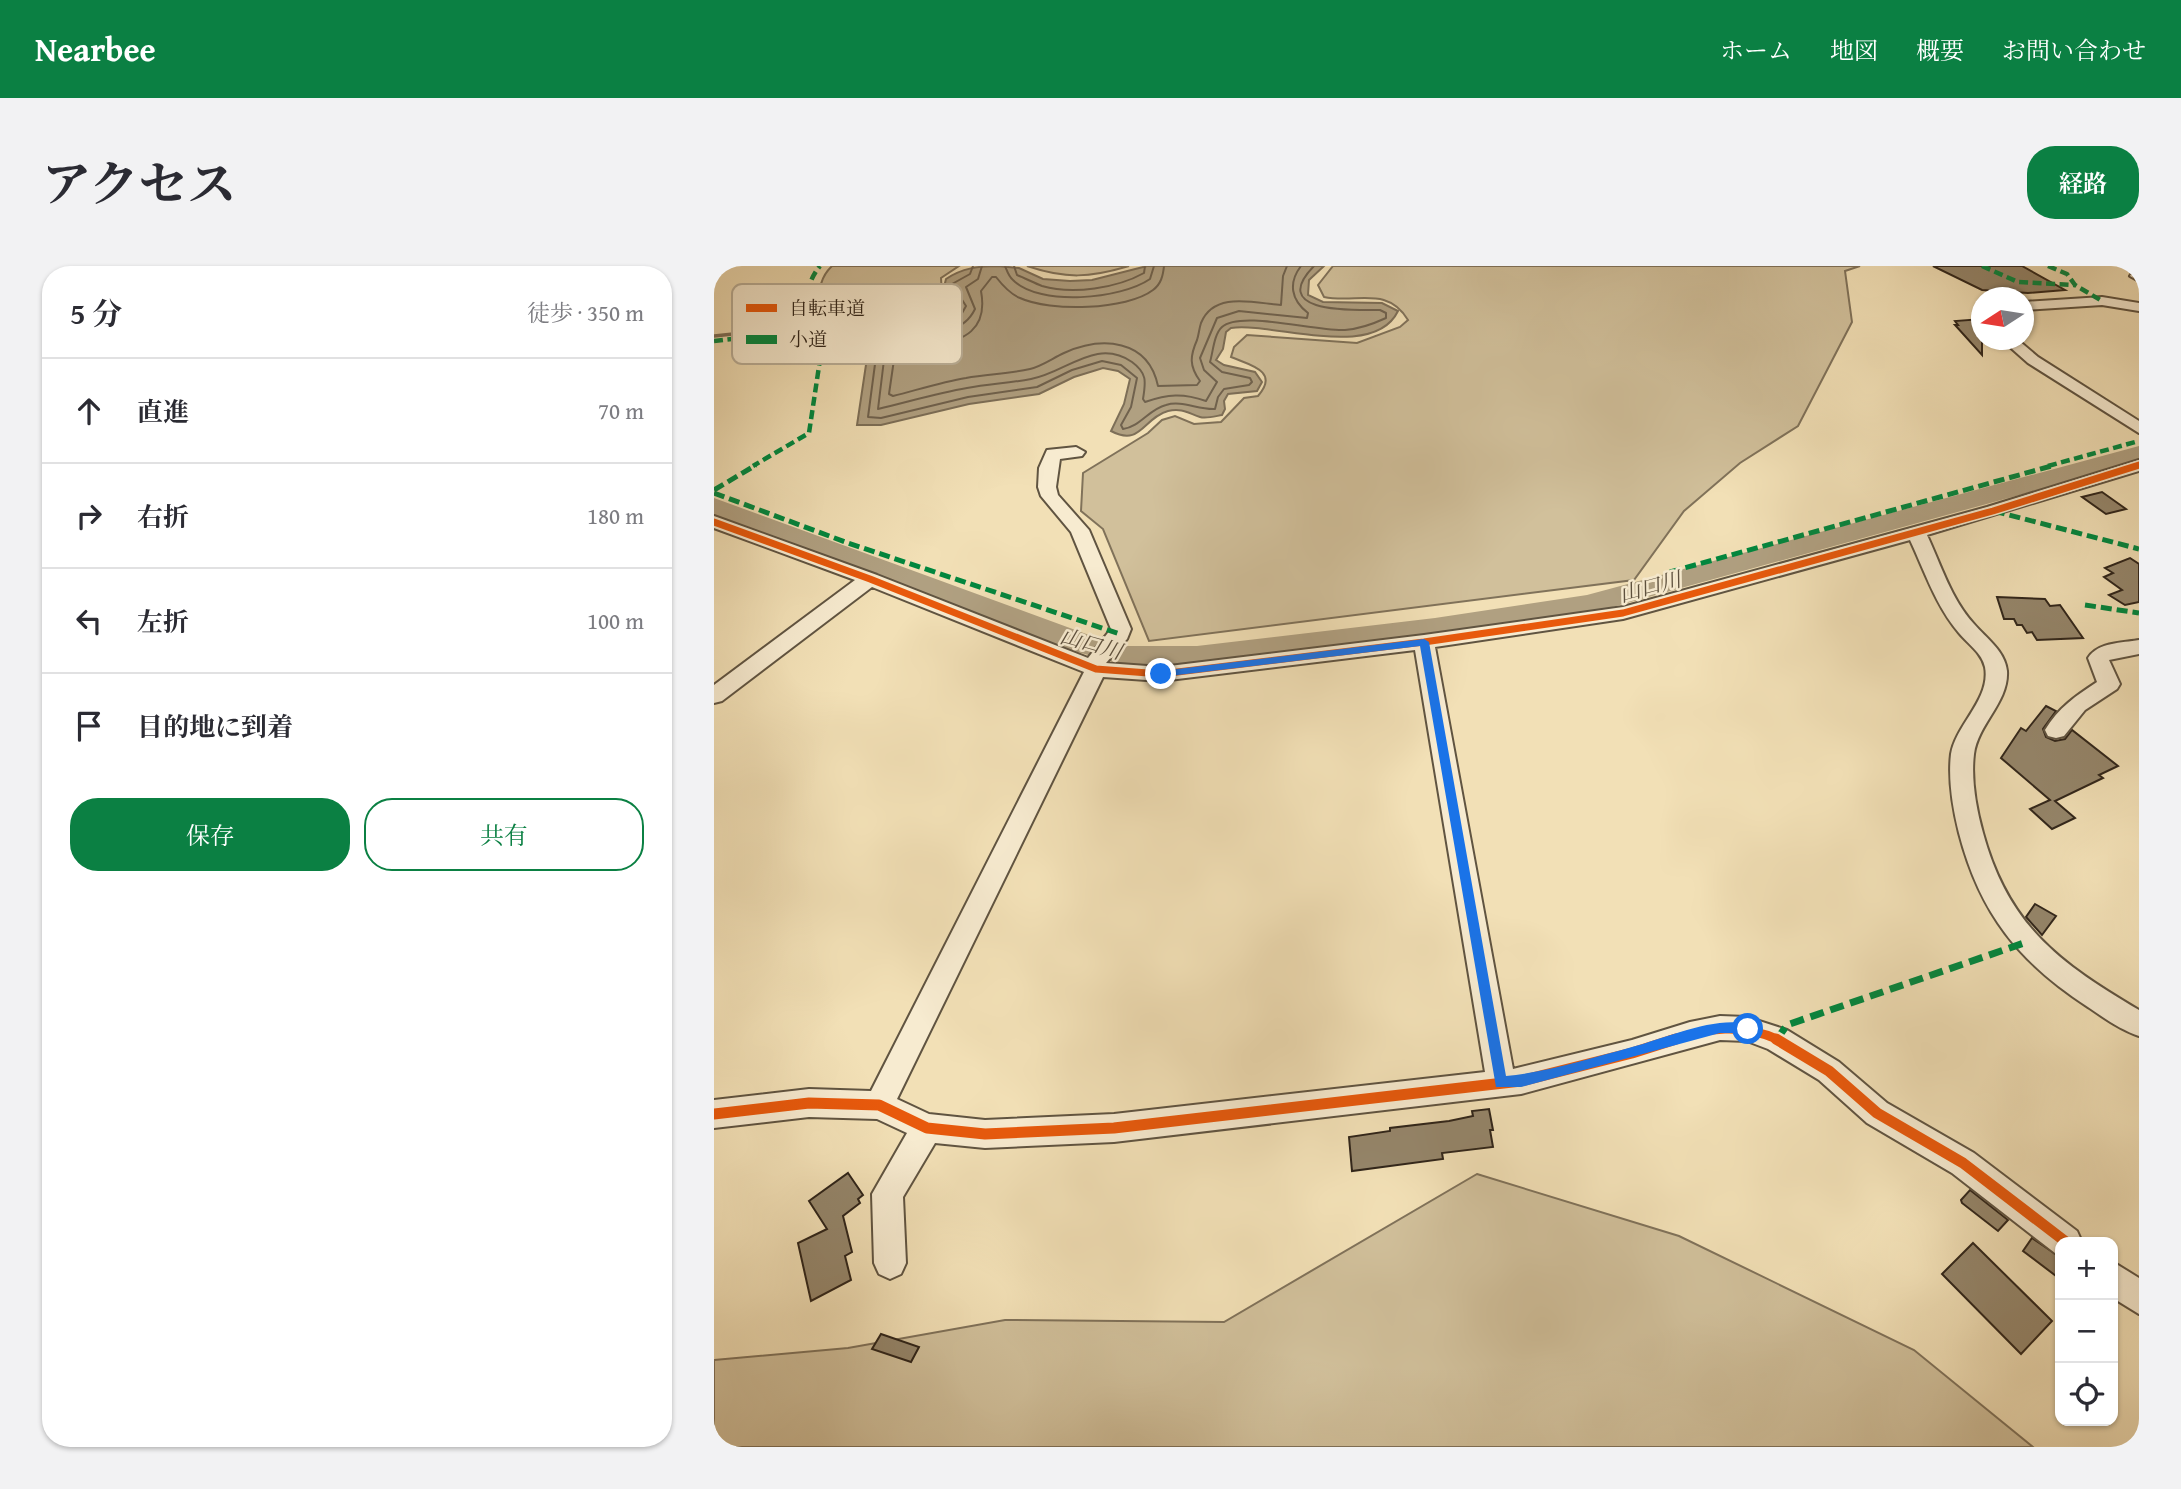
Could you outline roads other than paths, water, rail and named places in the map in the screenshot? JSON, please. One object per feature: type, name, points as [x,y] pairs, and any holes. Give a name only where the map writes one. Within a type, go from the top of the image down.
[{"type":"street","points":[[2034,305],[2102,301],[2139,307]]},
{"type":"street","points":[[2022,350],[2139,428]]},
{"type":"street","points":[[879,1105],[1096,665],[1117,639],[1121,629],[1080,530],[1050,496],[1047,487],[1048,468],[1053,454],[1076,452]]},
{"type":"street","points":[[716,523],[1096,665],[1161,674],[1424,642],[1623,613],[1916,532],[2139,465]]},
{"type":"street","points":[[1916,532],[1957,616],[1993,658],[1996,670],[1992,693],[1967,736],[1963,753],[1965,808],[1973,848],[1988,886],[2002,914],[2024,943],[2095,998],[2139,1024]]},
{"type":"street","points":[[714,696],[870,579]]},
{"type":"street","points":[[1424,642],[1501,1082]]},
{"type":"street","points":[[2056,730],[2077,705],[2109,684],[2098,658],[2105,653],[2139,648]]},
{"type":"street","points":[[714,1114],[809,1103],[879,1105],[927,1128],[985,1134],[1114,1128],[1521,1080],[1632,1053],[1710,1030],[1748,1029],[1777,1039],[1829,1071],[1877,1113],[1963,1163],[2059,1237]]},
{"type":"street","points":[[890,1263],[887,1194],[927,1128]]},
{"type":"street","points":[[2118,1282],[2139,1298]]},
{"type":"water","points":[[984,266],[1019,268],[1043,279],[1070,281],[1092,280],[1147,266],[1324,266],[1309,280],[1308,295],[1323,302],[1382,303],[1398,311],[1386,326],[1368,334],[1346,337],[1231,328],[1226,332],[1223,349],[1216,360],[1224,365],[1255,372],[1262,382],[1257,391],[1228,394],[1222,415],[1202,418],[1181,411],[1168,411],[1129,436],[1111,431],[1124,404],[1130,379],[1118,371],[1103,368],[1074,377],[1039,394],[969,404],[881,425],[857,425],[866,364],[962,364],[962,284],[945,284],[946,279],[958,272]]},
{"type":"waterway","points":[[714,336],[732,334]]},
{"type":"waterway","name":"山口川","points":[[714,506],[1078,642],[1127,656],[1197,656],[1435,628],[1587,604],[2139,454]]}]
